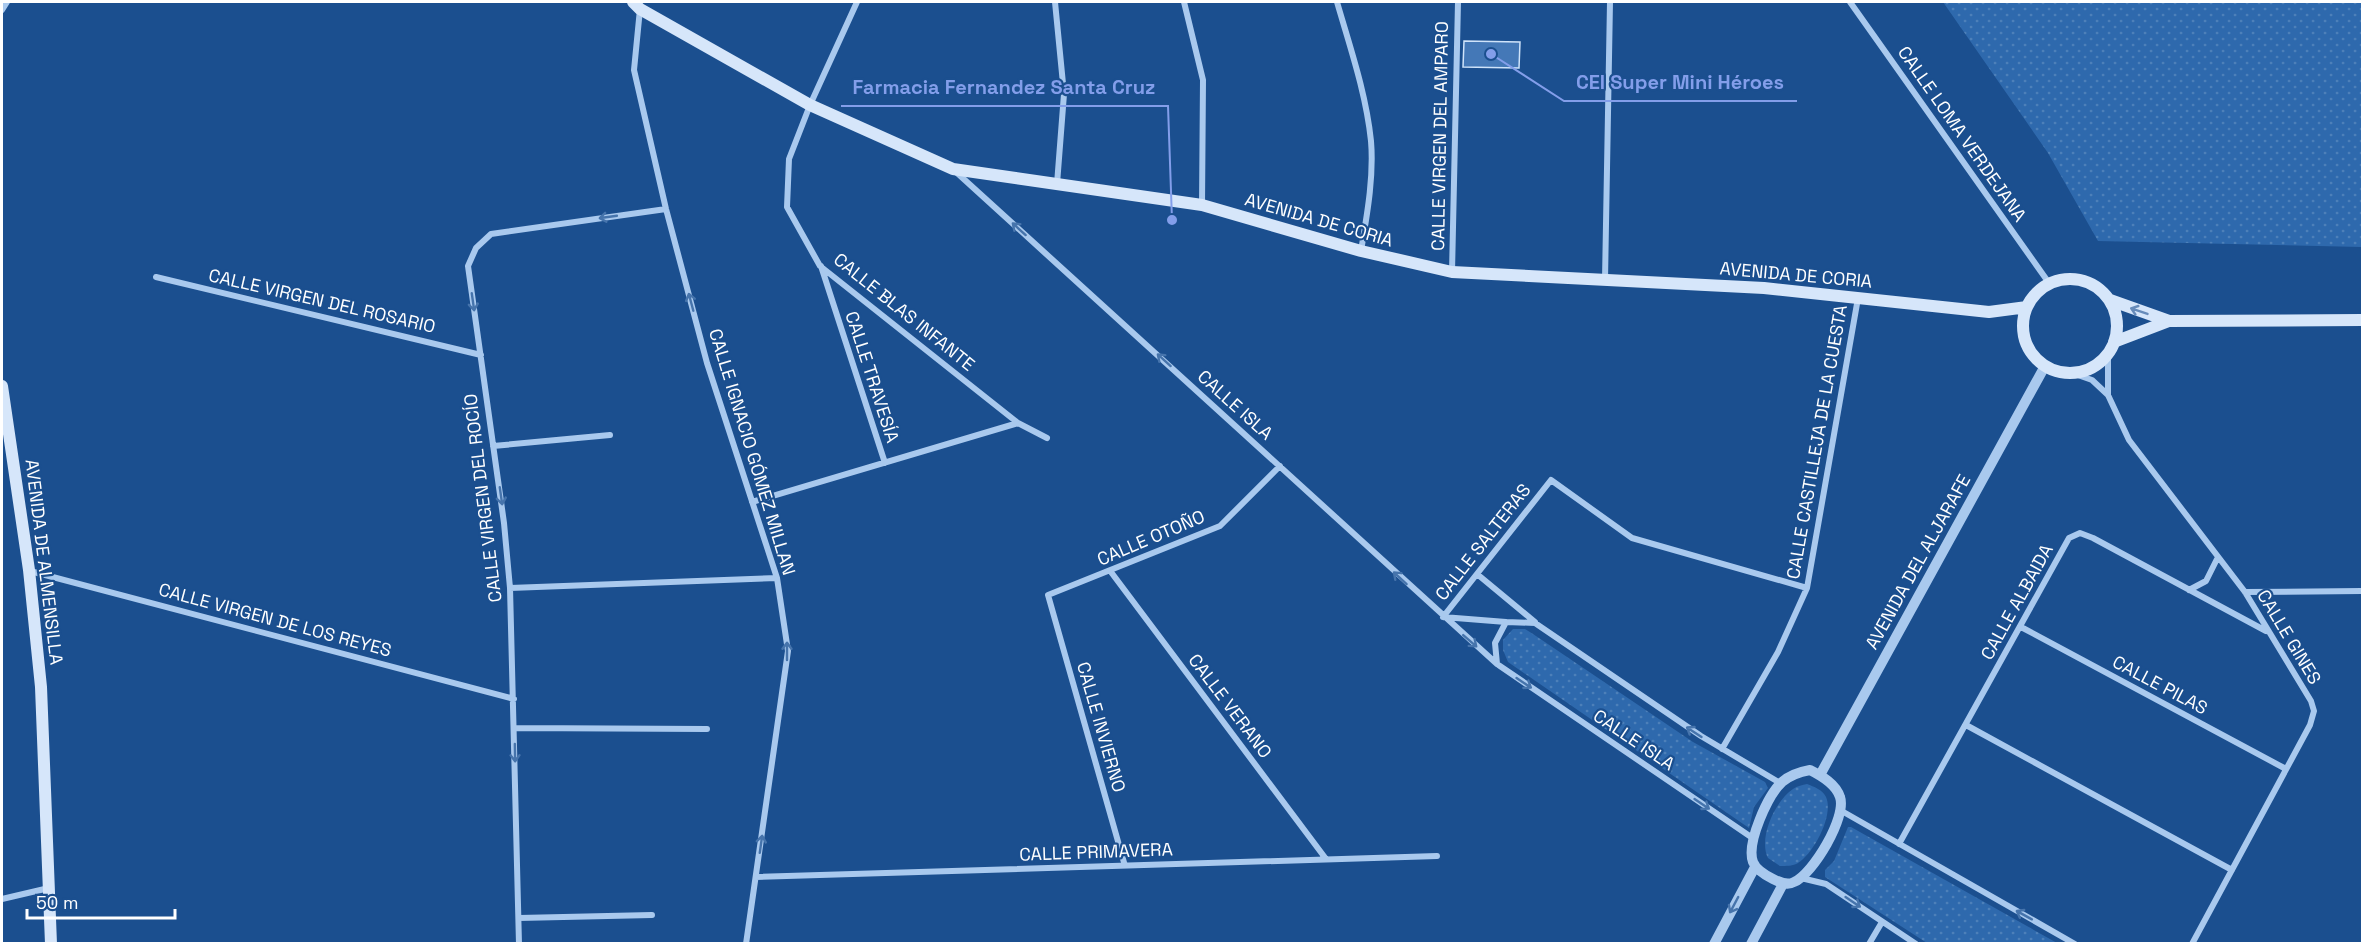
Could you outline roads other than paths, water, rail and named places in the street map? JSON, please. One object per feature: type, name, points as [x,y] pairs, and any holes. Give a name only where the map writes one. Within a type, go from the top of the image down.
[{"type":"main road","name":"AVENIDA DE CORIA","points":[[636,5],[810,105],[953,169],[1202,205],[1361,251],[1452,272],[1764,288],[1989,312],[2027,308]]},
{"type":"main road","points":[[2111,347],[2115,313],[2110,300],[2100,290],[2076,279],[2049,283],[2032,298],[2024,318],[2026,341],[2034,355],[2045,366],[2072,373],[2086,370],[2111,347],[2169,321]]},
{"type":"main road","points":[[2110,300],[2169,321],[2362,320]]},
{"type":"main road","name":"AVENIDA DE ALMENSILLA","points":[[2,386],[29,570],[41,687],[51,944]]},
{"type":"street","points":[[2,10],[7,2]]},
{"type":"street","name":"CALLE BLAS INFANTE","points":[[857,2],[810,105],[789,159],[787,207],[820,266],[1018,423],[1047,438]]},
{"type":"street","points":[[1054,2],[1064,94],[1057,185]]},
{"type":"street","points":[[1184,2],[1203,80],[1202,205]]},
{"type":"street","points":[[1337,2],[1363,97],[1371,142],[1369,196],[1361,251]]},
{"type":"street","name":"CALLE VIRGEN DEL AMPARO","points":[[1452,272],[1458,2]]},
{"type":"street","points":[[1605,280],[1610,2]]},
{"type":"street","name":"CALLE LOMA VERDEJANA","points":[[1850,2],[2049,283]]},
{"type":"street","name":"CALLE IGNACIO GÓMEZ MILLAN","points":[[636,5],[634,70],[666,209],[707,363],[777,578],[788,651],[746,944]]},
{"type":"street","name":"CALLE ISLA","points":[[953,169],[1497,664],[1754,839]]},
{"type":"street","name":"CALLE VIRGEN DEL ROCÍO","points":[[519,944],[510,588],[468,266],[476,248],[491,234],[666,209]]},
{"type":"street","name":"CALLE TRAVESÍA","points":[[820,266],[885,463]]},
{"type":"street","name":"CALLE VIRGEN DEL ROSARIO","points":[[156,277],[481,354]]},
{"type":"street","name":"CALLE CASTILLEJA DE LA CUESTA","points":[[1722,749],[1778,652],[1807,588],[1858,298]]},
{"type":"street","points":[[2108,395],[2111,347]]},
{"type":"street","name":"AVENIDA DEL ALJARAFE","points":[[1820,775],[2045,366]]},
{"type":"street","points":[[2072,373],[2092,380],[2108,395]]},
{"type":"street","name":"CALLE GINES","points":[[2108,395],[2129,440],[2244,592],[2311,701],[2314,711],[2310,725],[2192,944]]},
{"type":"street","points":[[752,502],[1018,423]]},
{"type":"street","points":[[493,446],[610,435]]},
{"type":"street","name":"CALLE OTOÑO","points":[[1048,595],[1111,572],[1220,526],[1280,466]]},
{"type":"street","name":"CALLE SALTERAS","points":[[1443,617],[1551,480],[1632,538],[1807,588]]},
{"type":"street","name":"CALLE ALBAIDA","points":[[1899,844],[2069,538],[2080,533],[2267,632]]},
{"type":"street","points":[[2189,590],[2206,581],[2218,557]]},
{"type":"street","name":"CALLE VIRGEN DE LOS REYES","points":[[29,570],[514,699]]},
{"type":"street","name":"CALLE VERANO","points":[[1111,572],[1326,859]]},
{"type":"street","points":[[1477,574],[1535,623],[1593,665],[1722,749],[1780,783]]},
{"type":"street","points":[[510,588],[777,578]]},
{"type":"street","points":[[2244,592],[2362,591]]},
{"type":"street","name":"CALLE INVIERNO","points":[[1048,595],[1125,866]]},
{"type":"street","points":[[1443,617],[1535,623]]},
{"type":"street","points":[[1497,664],[1495,643],[1506,621]]},
{"type":"street","name":"CALLE PILAS","points":[[2021,627],[2286,769]]},
{"type":"street","points":[[1966,725],[2232,870]]},
{"type":"street","points":[[514,728],[707,729]]},
{"type":"street","points":[[1810,770],[1820,775],[1832,784],[1840,797],[1840,810],[1825,847],[1800,878],[1794,883],[1783,884],[1755,867],[1751,856],[1754,839],[1765,807],[1780,783],[1796,773],[1810,770]]},
{"type":"street","points":[[1840,810],[2075,944]]},
{"type":"street","name":"CALLE PRIMAVERA","points":[[756,876],[1437,856]]},
{"type":"street","points":[[1714,944],[1755,867]]},
{"type":"street","points":[[1800,878],[1826,884],[1916,944]]},
{"type":"street","points":[[1751,944],[1783,884]]},
{"type":"street","points":[[2,899],[50,888]]},
{"type":"street","points":[[519,918],[652,915]]},
{"type":"street","points":[[1869,944],[1882,922]]},
{"type":"place","name":"CEI Super Mini Héroes","points":[[1491,54]]},
{"type":"place","name":"Farmacia Fernandez Santa Cruz","points":[[1172,220]]}]
